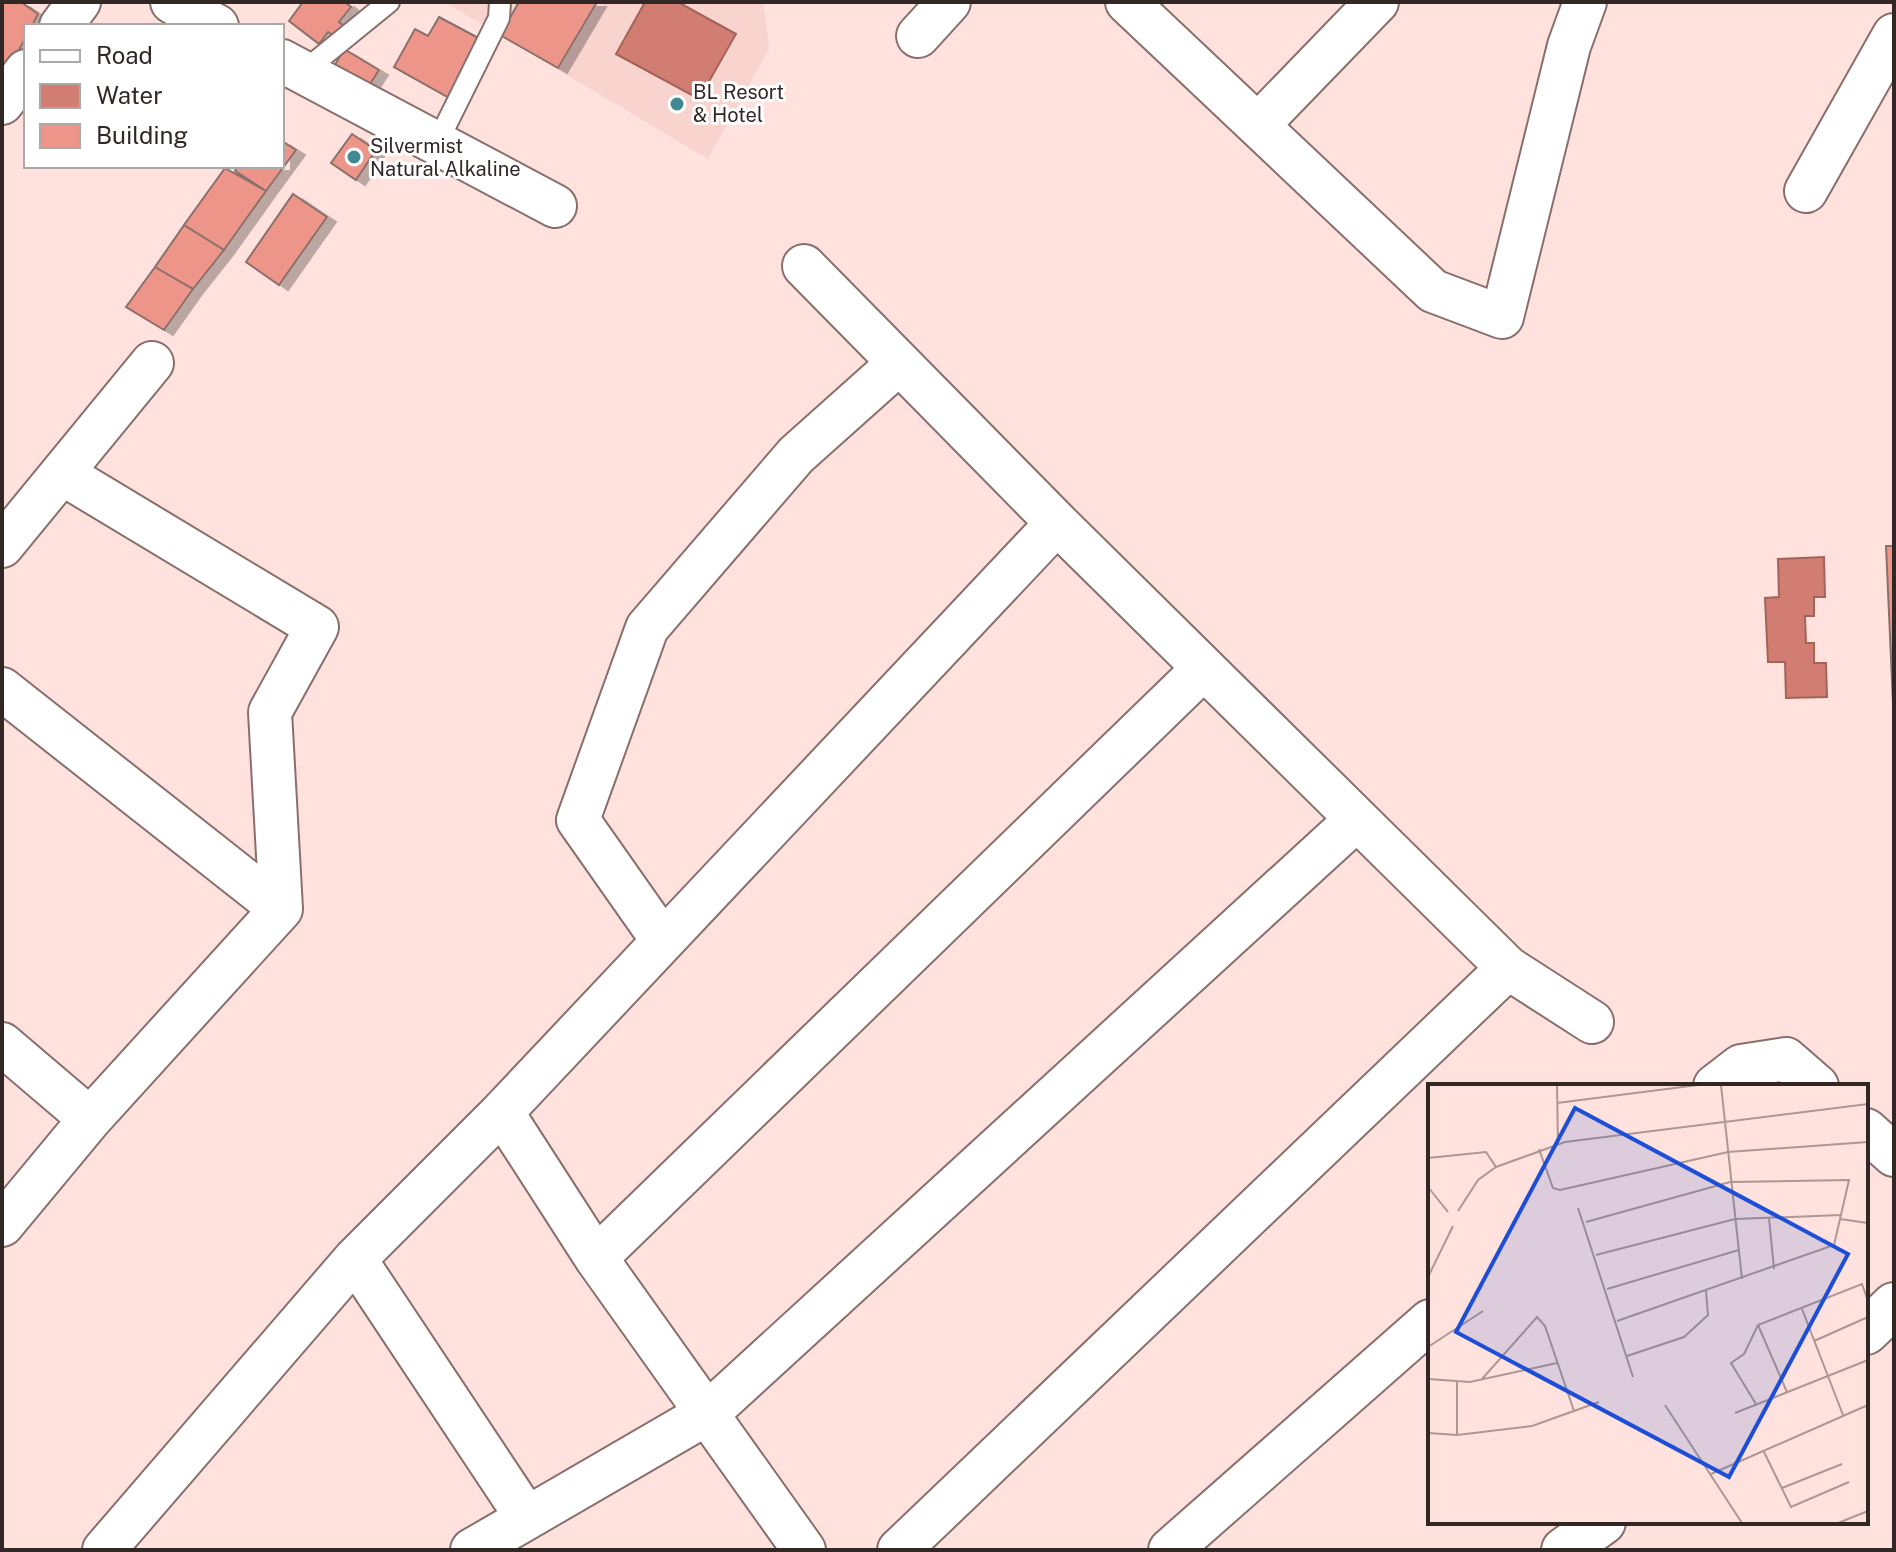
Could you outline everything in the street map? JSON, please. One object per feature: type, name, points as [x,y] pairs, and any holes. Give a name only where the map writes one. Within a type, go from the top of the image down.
[{"type":"street","points":[[62,24],[79,2]]},
{"type":"street","points":[[172,2],[213,24]]},
{"type":"street","points":[[918,36],[949,2]]},
{"type":"street","points":[[1127,2],[1433,291],[1502,317],[1569,46],[1585,2]]},
{"type":"street","points":[[1259,124],[1377,2]]},
{"type":"street","points":[[1806,191],[1894,35]]},
{"type":"street","points":[[293,66],[555,206]]},
{"type":"street","points":[[2,103],[24,74]]},
{"type":"street","points":[[804,266],[1057,523],[1508,968],[1592,1022]]},
{"type":"street","points":[[2,546],[152,363]]},
{"type":"street","points":[[663,941],[578,820],[647,628],[796,455],[899,363]]},
{"type":"street","points":[[2,1225],[90,1119],[281,909],[270,712],[317,627],[63,474]]},
{"type":"street","points":[[104,1550],[355,1259],[502,1112],[1057,523]]},
{"type":"street","points":[[596,1258],[1204,668]]},
{"type":"street","points":[[2,689],[281,909]]},
{"type":"street","points":[[472,1550],[708,1413],[1357,819]]},
{"type":"street","points":[[899,1550],[1508,968]]},
{"type":"street","points":[[2,1044],[90,1119]]},
{"type":"street","points":[[1718,1084],[1741,1066],[1786,1059],[1815,1084]]},
{"type":"street","points":[[502,1112],[596,1258],[804,1550]]},
{"type":"street","points":[[1868,1132],[1894,1155]]},
{"type":"street","points":[[355,1259],[527,1518]]},
{"type":"street","points":[[1170,1550],[1428,1323]]},
{"type":"street","points":[[1564,1550],[1600,1524]]},
{"type":"lane","points":[[293,66],[389,2]]},
{"type":"lane","points":[[437,143],[499,18],[500,2]]},
{"type":"shaded area","name":"BL Resort & Hotel","points":[[444,2],[764,2],[769,49],[708,159]]},
{"type":"water","points":[[645,2],[678,2],[736,34],[699,99],[616,54]]},
{"type":"water","points":[[1824,557],[1825,597],[1814,597],[1814,616],[1805,616],[1806,643],[1814,643],[1814,663],[1826,663],[1827,697],[1786,698],[1785,662],[1768,662],[1765,598],[1779,597],[1778,559]]},
{"type":"building","points":[[2,2],[21,2],[38,14],[33,24],[24,24],[24,41],[8,70],[2,66]]},
{"type":"building","points":[[303,2],[345,2],[351,7],[339,22],[347,28],[339,39],[328,32],[319,44],[289,21]]},
{"type":"building","points":[[519,2],[597,2],[558,68],[500,35]]},
{"type":"building","points":[[439,17],[484,41],[451,99],[394,67],[415,29],[428,36]]},
{"type":"building","points":[[344,49],[379,70],[365,92],[331,72]]},
{"type":"building","name":"Silvermist Natural Alkaline","points":[[352,134],[376,150],[356,180],[331,163]]},
{"type":"building","points":[[284,142],[296,150],[284,166]]},
{"type":"building","points":[[225,168],[266,191],[224,250],[184,225]]},
{"type":"building","points":[[237,168],[283,168],[266,191],[235,171]]},
{"type":"building","points":[[293,194],[327,217],[279,285],[246,262]]},
{"type":"building","points":[[184,225],[224,250],[193,289],[155,267]]},
{"type":"building","points":[[155,267],[193,289],[164,330],[126,307]]},
{"type":"building","points":[[1886,546],[1894,546],[1894,726]]},
{"type":"place","name":"BL Resort & Hotel","points":[[677,104]]},
{"type":"place","name":"Silvermist Natural Alkaline","points":[[354,157]]}]
